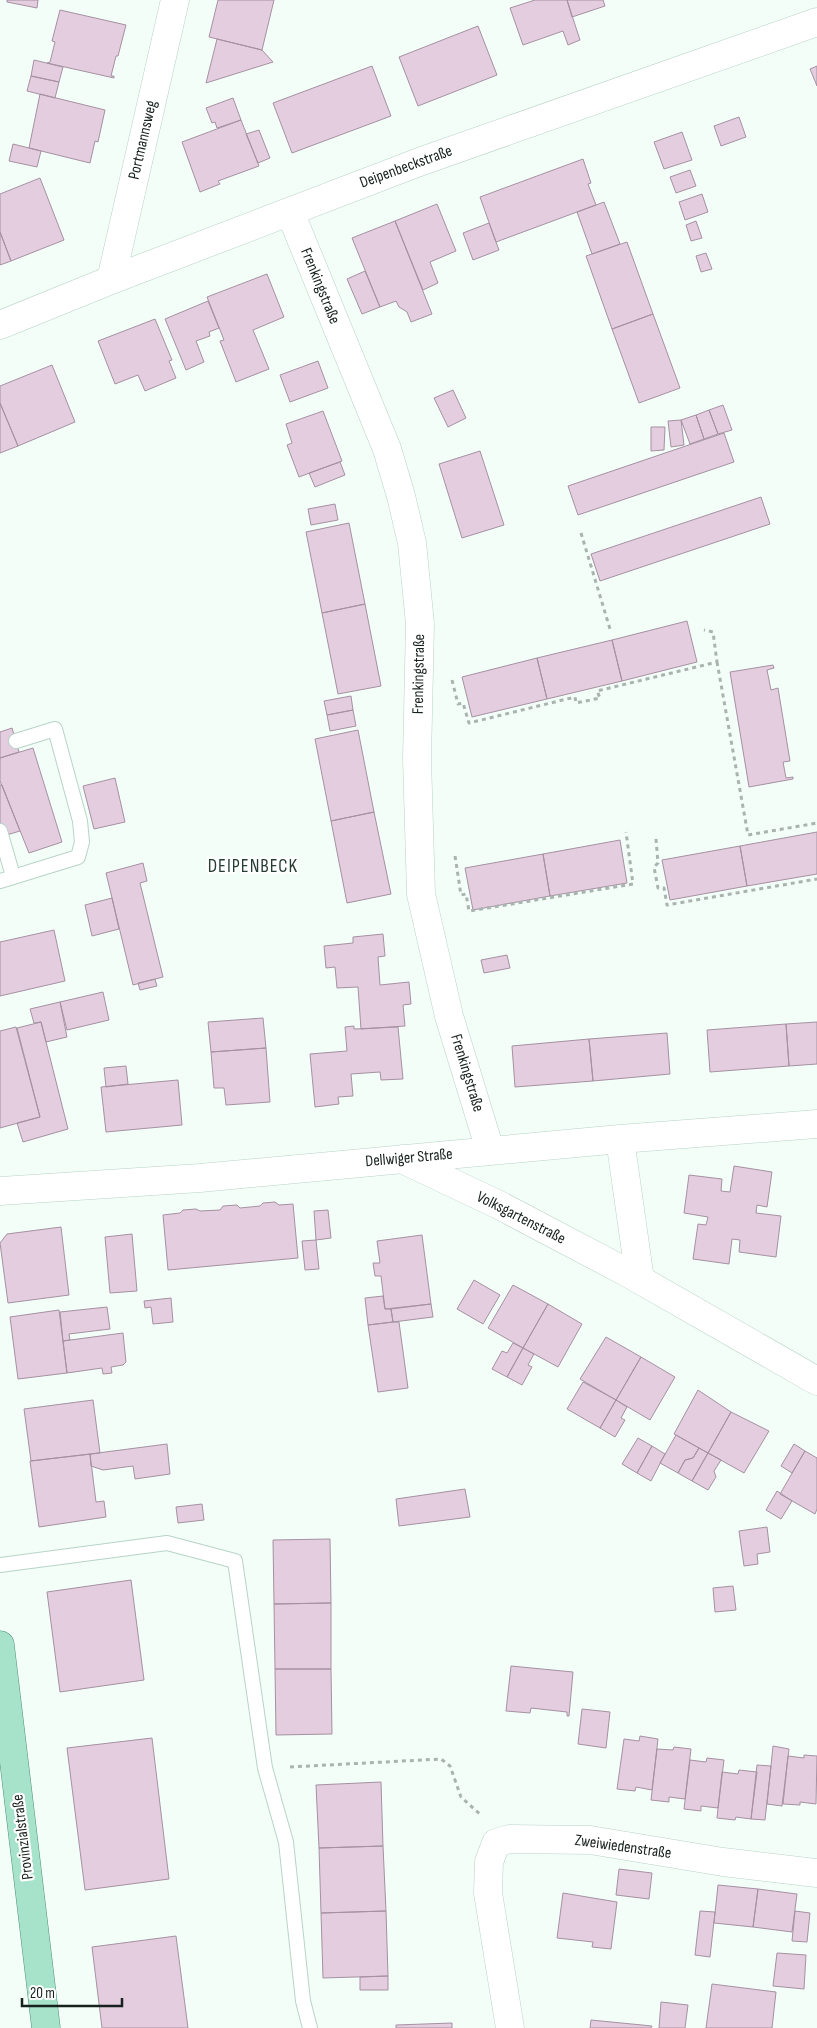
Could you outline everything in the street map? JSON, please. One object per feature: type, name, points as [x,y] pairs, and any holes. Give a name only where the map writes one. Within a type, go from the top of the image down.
[{"type":"main road","name":"Provinzialstraße","points":[[0,1645],[46,2028]]},
{"type":"street","name":"Portmannsweg","points":[[111,280],[175,0]]},
{"type":"street","name":"Deipenbeckstraße","points":[[0,325],[422,160],[817,22]]},
{"type":"street","name":"Frenkingstraße","points":[[290,212],[387,449],[402,496],[412,543],[420,624],[417,759],[421,894],[449,1016],[490,1150]]},
{"type":"street","name":"Dellwiger Straße","points":[[0,1191],[200,1178],[490,1150],[817,1124]]},
{"type":"street","points":[[620,1139],[640,1280]]},
{"type":"street","name":"Volksgartenstraße","points":[[400,1159],[499,1205],[640,1280],[817,1381]]},
{"type":"street","points":[[510,1839],[496,1844],[489,1862],[488,1893],[510,2028]]},
{"type":"street","name":"Zweiwiedenstraße","points":[[510,1839],[590,1840],[723,1862],[817,1873]]},
{"type":"lane","points":[[0,881],[78,857],[82,842],[80,821],[55,730],[16,741]]},
{"type":"lane","points":[[0,831],[13,876]]},
{"type":"lane","points":[[0,1564],[166,1544],[235,1561],[265,1768],[286,1842],[303,2001],[310,2028]]},
{"type":"path","points":[[581,533],[610,628]]},
{"type":"path","points":[[704,630],[713,632],[748,835],[817,823]]},
{"type":"path","points":[[451,679],[458,704],[463,703],[469,723],[575,697],[576,703],[600,698],[597,691],[717,662]]},
{"type":"path","points":[[455,856],[461,895],[466,894],[469,911],[633,884],[626,832]]},
{"type":"path","points":[[656,839],[658,863],[654,867],[658,888],[664,888],[667,905],[817,879]]},
{"type":"path","points":[[265,1768],[441,1759],[450,1766],[461,1798],[510,1839]]},
{"type":"building","points":[[7,0],[38,0],[37,8],[7,2]]},
{"type":"building","points":[[218,0],[274,0],[262,50],[209,37]]},
{"type":"building","points":[[535,0],[567,0],[580,40],[568,45],[563,31],[523,45],[510,8]]},
{"type":"building","points":[[567,0],[603,0],[605,6],[572,17]]},
{"type":"building","points":[[60,10],[126,25],[111,76],[114,76],[114,78],[47,63],[50,62],[55,42],[52,41]]},
{"type":"building","points":[[478,26],[497,75],[418,106],[399,57]]},
{"type":"building","points":[[217,39],[262,50],[273,62],[206,83]]},
{"type":"building","points":[[34,60],[63,67],[59,82],[31,76]]},
{"type":"building","points":[[372,66],[391,116],[292,153],[273,103]]},
{"type":"building","points":[[817,66],[817,86],[810,69]]},
{"type":"building","points":[[31,76],[59,82],[55,98],[27,91]]},
{"type":"building","points":[[40,94],[105,110],[98,142],[95,141],[90,163],[29,148]]},
{"type":"building","points":[[233,98],[241,120],[217,128],[215,122],[212,123],[206,108]]},
{"type":"building","points":[[739,117],[746,137],[721,146],[714,126]]},
{"type":"building","points":[[241,120],[259,166],[218,181],[220,184],[200,192],[182,142]]},
{"type":"building","points":[[259,130],[270,158],[258,163],[246,134]]},
{"type":"building","points":[[682,132],[692,160],[664,169],[654,142]]},
{"type":"building","points":[[13,144],[41,151],[37,167],[9,161]]},
{"type":"building","points":[[583,159],[591,183],[588,184],[596,205],[496,242],[480,197]]},
{"type":"building","points":[[690,170],[696,186],[676,193],[670,177]]},
{"type":"building","points":[[40,178],[64,240],[11,261],[0,232],[0,194]]},
{"type":"building","points":[[702,194],[708,212],[685,220],[679,202]]},
{"type":"building","points":[[604,202],[620,244],[592,254],[577,212]]},
{"type":"building","points":[[437,204],[456,251],[430,262],[438,283],[423,290],[395,221]]},
{"type":"building","points":[[395,221],[432,314],[411,322],[407,312],[399,307],[396,301],[380,307],[352,238]]},
{"type":"building","points":[[696,221],[702,238],[691,241],[686,225]]},
{"type":"building","points":[[489,223],[499,250],[473,260],[463,233]]},
{"type":"building","points":[[0,232],[11,261],[0,265]]},
{"type":"building","points":[[627,242],[653,314],[612,329],[586,256]]},
{"type":"building","points":[[706,253],[712,269],[701,272],[696,256]]},
{"type":"building","points":[[365,271],[380,307],[362,314],[347,279]]},
{"type":"building","points":[[267,274],[284,317],[253,330],[269,369],[236,382],[220,341],[224,340],[207,297]]},
{"type":"building","points":[[208,301],[219,328],[209,332],[210,336],[196,341],[204,362],[186,370],[165,319]]},
{"type":"building","points":[[653,314],[680,388],[639,403],[612,329]]},
{"type":"building","points":[[155,319],[172,360],[169,361],[176,378],[145,391],[138,375],[115,384],[98,341]]},
{"type":"building","points":[[318,361],[328,388],[290,402],[280,375]]},
{"type":"building","points":[[52,365],[75,422],[18,446],[0,403],[0,386]]},
{"type":"building","points":[[453,390],[466,418],[448,427],[434,398]]},
{"type":"building","points":[[0,403],[18,446],[0,453]]},
{"type":"building","points":[[723,405],[732,430],[718,434],[709,410]]},
{"type":"building","points":[[709,410],[718,434],[704,439],[696,415]]},
{"type":"building","points":[[323,411],[342,461],[299,477],[287,445],[292,443],[286,424]]},
{"type":"building","points":[[696,415],[704,439],[690,444],[681,420]]},
{"type":"building","points":[[681,420],[684,445],[671,447],[668,421]]},
{"type":"building","points":[[651,427],[665,427],[664,450],[651,451]]},
{"type":"building","points":[[724,433],[734,462],[578,515],[568,486]]},
{"type":"building","points":[[480,451],[504,525],[462,538],[439,464]]},
{"type":"building","points":[[340,462],[345,475],[315,487],[309,473]]},
{"type":"building","points":[[761,497],[770,524],[600,581],[591,554]]},
{"type":"building","points":[[335,504],[338,520],[311,525],[308,509]]},
{"type":"building","points":[[349,523],[365,604],[322,613],[306,532]]},
{"type":"building","points":[[365,604],[381,686],[338,694],[322,613]]},
{"type":"building","points":[[687,621],[697,662],[622,681],[612,640]]},
{"type":"building","points":[[612,640],[622,681],[547,699],[537,658]]},
{"type":"building","points":[[537,658],[547,699],[472,717],[462,677]]},
{"type":"building","points":[[773,665],[774,668],[767,670],[771,690],[778,688],[790,761],[783,762],[786,778],[793,777],[793,779],[749,787],[730,672]]},
{"type":"building","points":[[351,696],[353,710],[327,715],[324,701]]},
{"type":"building","points":[[353,710],[356,726],[330,731],[327,715]]},
{"type":"building","points":[[12,728],[19,752],[0,758],[0,732]]},
{"type":"building","points":[[358,730],[374,812],[331,821],[315,739]]},
{"type":"building","points":[[33,748],[62,842],[29,853],[0,781],[0,758]]},
{"type":"building","points":[[115,778],[125,822],[94,829],[83,786]]},
{"type":"building","points":[[0,785],[2,785],[20,831],[0,837]]},
{"type":"building","points":[[374,812],[391,894],[347,903],[331,821]]},
{"type":"building","points":[[817,832],[817,874],[747,886],[740,846]]},
{"type":"building","points":[[620,840],[627,883],[550,896],[543,854]]},
{"type":"building","points":[[740,846],[747,886],[670,900],[662,860]]},
{"type":"building","points":[[543,854],[550,896],[473,910],[465,868]]},
{"type":"building","points":[[143,863],[147,881],[140,883],[163,977],[133,985],[106,873]]},
{"type":"building","points":[[112,898],[119,929],[92,936],[85,905]]},
{"type":"building","points":[[54,930],[65,981],[0,996],[0,942]]},
{"type":"building","points":[[383,934],[385,956],[378,957],[380,985],[409,982],[411,1004],[403,1005],[405,1026],[361,1029],[358,987],[337,988],[335,967],[326,968],[324,946],[353,943],[353,937]]},
{"type":"building","points":[[507,955],[510,968],[484,973],[481,960]]},
{"type":"building","points":[[155,979],[157,986],[140,990],[138,983]]},
{"type":"building","points":[[103,992],[109,1020],[67,1030],[60,1002]]},
{"type":"building","points":[[60,1002],[67,1037],[46,1042],[41,1022],[34,1023],[30,1009]]},
{"type":"building","points":[[263,1018],[266,1048],[211,1052],[208,1022]]},
{"type":"building","points":[[41,1022],[68,1129],[23,1142],[17,1123],[40,1117],[17,1028]]},
{"type":"building","points":[[817,1022],[817,1064],[789,1066],[786,1024]]},
{"type":"building","points":[[786,1024],[789,1066],[710,1072],[707,1030]]},
{"type":"building","points":[[354,1026],[354,1029],[398,1027],[403,1079],[381,1080],[380,1072],[351,1074],[353,1096],[338,1097],[339,1104],[315,1107],[310,1054],[347,1051],[345,1027]]},
{"type":"building","points":[[16,1027],[40,1117],[0,1128],[0,1031]]},
{"type":"building","points":[[667,1033],[670,1074],[593,1081],[589,1039]]},
{"type":"building","points":[[589,1039],[593,1081],[515,1087],[512,1046]]},
{"type":"building","points":[[266,1048],[270,1102],[226,1105],[224,1088],[214,1088],[211,1052]]},
{"type":"building","points":[[126,1066],[128,1084],[106,1087],[104,1068]]},
{"type":"building","points":[[178,1080],[182,1125],[106,1132],[101,1087]]},
{"type":"building","points":[[734,1166],[772,1172],[767,1207],[757,1205],[756,1213],[781,1216],[776,1257],[739,1252],[740,1240],[732,1239],[729,1264],[693,1259],[698,1224],[706,1225],[708,1217],[684,1213],[689,1175],[722,1179],[721,1191],[730,1192]]},
{"type":"building","points":[[275,1202],[279,1205],[293,1204],[298,1258],[168,1270],[163,1215],[180,1213],[183,1210],[220,1210],[223,1206],[237,1205],[240,1208]]},
{"type":"building","points":[[328,1210],[331,1238],[316,1240],[314,1211]]},
{"type":"building","points":[[61,1227],[69,1295],[8,1303],[0,1243],[7,1234]]},
{"type":"building","points":[[132,1234],[137,1291],[110,1293],[105,1237]]},
{"type":"building","points":[[422,1235],[431,1304],[385,1309],[381,1276],[375,1276],[373,1263],[380,1263],[377,1241]]},
{"type":"building","points":[[316,1240],[319,1269],[305,1270],[302,1241]]},
{"type":"building","points":[[474,1280],[500,1295],[483,1324],[457,1309]]},
{"type":"building","points":[[513,1285],[548,1304],[523,1348],[488,1328]]},
{"type":"building","points":[[383,1296],[385,1309],[391,1309],[393,1322],[368,1325],[365,1298]]},
{"type":"building","points":[[171,1298],[173,1322],[153,1324],[151,1307],[145,1308],[144,1301]]},
{"type":"building","points":[[431,1304],[433,1317],[393,1322],[391,1309]]},
{"type":"building","points":[[548,1304],[582,1324],[558,1367],[523,1348]]},
{"type":"building","points":[[107,1307],[110,1329],[69,1334],[70,1340],[63,1341],[60,1312]]},
{"type":"building","points":[[59,1310],[67,1373],[18,1379],[10,1317]]},
{"type":"building","points":[[399,1322],[408,1388],[378,1392],[368,1325]]},
{"type":"building","points":[[123,1333],[126,1362],[123,1365],[111,1367],[112,1373],[103,1374],[102,1368],[67,1373],[63,1341]]},
{"type":"building","points":[[606,1337],[641,1357],[616,1400],[580,1379]]},
{"type":"building","points":[[513,1343],[523,1348],[507,1377],[492,1369],[502,1351],[507,1353]]},
{"type":"building","points":[[523,1348],[534,1354],[528,1365],[532,1367],[522,1385],[507,1377]]},
{"type":"building","points":[[641,1357],[675,1377],[650,1420],[616,1400]]},
{"type":"building","points":[[583,1382],[616,1400],[600,1428],[567,1409]]},
{"type":"building","points":[[698,1390],[731,1412],[708,1453],[674,1434]]},
{"type":"building","points":[[93,1400],[100,1453],[31,1461],[24,1409]]},
{"type":"building","points":[[616,1400],[627,1407],[621,1418],[625,1420],[615,1437],[600,1428]]},
{"type":"building","points":[[731,1412],[769,1431],[744,1473],[708,1453]]},
{"type":"building","points":[[676,1435],[699,1448],[693,1458],[685,1460],[678,1473],[660,1463]]},
{"type":"building","points":[[638,1438],[652,1446],[637,1473],[622,1464]]},
{"type":"building","points":[[167,1444],[170,1474],[135,1479],[133,1466],[103,1470],[91,1466],[90,1454]]},
{"type":"building","points":[[794,1444],[805,1451],[792,1473],[781,1466]]},
{"type":"building","points":[[652,1446],[665,1454],[651,1481],[637,1473]]},
{"type":"building","points":[[699,1448],[708,1453],[692,1481],[678,1473],[685,1460],[693,1458]]},
{"type":"building","points":[[805,1451],[817,1458],[817,1509],[815,1514],[780,1494]]},
{"type":"building","points":[[708,1453],[721,1460],[714,1471],[716,1477],[708,1490],[692,1481]]},
{"type":"building","points":[[90,1454],[96,1502],[104,1501],[106,1517],[39,1527],[30,1461]]},
{"type":"building","points":[[465,1489],[470,1517],[399,1526],[396,1499]]},
{"type":"building","points":[[777,1491],[792,1501],[781,1519],[766,1510]]},
{"type":"building","points":[[202,1504],[204,1520],[178,1523],[176,1507]]},
{"type":"building","points":[[767,1527],[770,1552],[757,1554],[758,1564],[744,1566],[739,1531]]},
{"type":"building","points":[[330,1539],[331,1603],[274,1604],[273,1540]]},
{"type":"building","points":[[131,1580],[144,1680],[60,1692],[47,1592]]},
{"type":"building","points":[[733,1586],[736,1610],[715,1612],[713,1588]]},
{"type":"building","points":[[331,1603],[331,1669],[275,1669],[274,1604]]},
{"type":"building","points":[[511,1666],[573,1672],[569,1716],[567,1716],[567,1712],[531,1708],[530,1713],[506,1711]]},
{"type":"building","points":[[275,1669],[331,1669],[332,1734],[276,1735]]},
{"type":"building","points":[[582,1709],[610,1712],[606,1748],[578,1744]]},
{"type":"building","points":[[640,1736],[658,1739],[652,1790],[636,1787],[635,1791],[617,1789],[624,1739],[639,1741]]},
{"type":"building","points":[[152,1738],[169,1879],[85,1890],[67,1748]]},
{"type":"building","points":[[773,1746],[789,1749],[782,1806],[767,1804]]},
{"type":"building","points":[[674,1747],[691,1749],[685,1799],[669,1797],[669,1802],[651,1800],[657,1749],[673,1750]]},
{"type":"building","points":[[804,1755],[817,1756],[816,1804],[800,1802],[800,1805],[783,1804],[788,1756],[804,1758]]},
{"type":"building","points":[[707,1758],[724,1760],[718,1808],[701,1806],[701,1811],[684,1809],[690,1760],[706,1762]]},
{"type":"building","points":[[757,1765],[771,1766],[765,1820],[751,1819]]},
{"type":"building","points":[[739,1770],[757,1772],[751,1819],[736,1817],[735,1820],[717,1818],[722,1772],[738,1774]]},
{"type":"building","points":[[381,1782],[383,1846],[319,1848],[316,1785]]},
{"type":"building","points":[[383,1846],[386,1911],[321,1913],[319,1848]]},
{"type":"building","points":[[619,1869],[652,1873],[649,1899],[616,1895]]},
{"type":"building","points":[[718,1885],[758,1889],[753,1927],[714,1923]]},
{"type":"building","points":[[758,1889],[797,1894],[792,1932],[753,1927]]},
{"type":"building","points":[[563,1893],[617,1902],[611,1949],[592,1947],[593,1942],[557,1938]]},
{"type":"building","points":[[386,1911],[388,1976],[323,1978],[321,1913]]},
{"type":"building","points":[[700,1911],[715,1912],[710,1957],[695,1955]]},
{"type":"building","points":[[795,1911],[810,1913],[807,1942],[792,1941]]},
{"type":"building","points":[[176,1936],[188,2028],[102,2028],[92,1947]]},
{"type":"building","points":[[777,1953],[806,1955],[804,1989],[773,1986]]},
{"type":"building","points":[[388,1976],[388,1990],[360,1990],[360,1977]]},
{"type":"building","points":[[712,1984],[776,1992],[772,2028],[706,2028]]},
{"type":"building","points":[[661,2002],[688,2005],[685,2028],[659,2028]]},
{"type":"building","points":[[591,2020],[652,2026],[651,2028],[590,2028]]},
{"type":"building","points":[[452,2023],[452,2028],[396,2028],[396,2025]]},
{"type":"district","name":"DEIPENBECK","points":[[253,866]]}]
